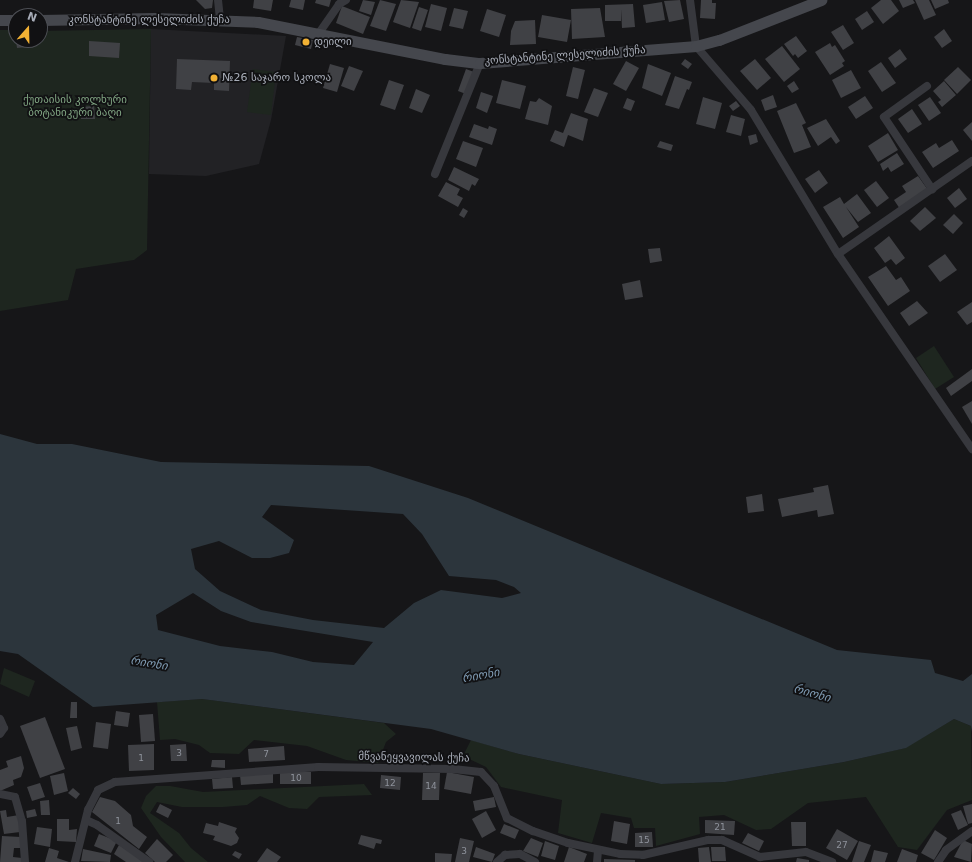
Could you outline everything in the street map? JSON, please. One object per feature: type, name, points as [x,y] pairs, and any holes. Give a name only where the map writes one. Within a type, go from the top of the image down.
[{"type":"main road","name":"კონსტანტინე ლესელიძის ქუჩა","points":[[48,20],[220,19],[258,22],[445,59],[480,63],[696,46],[719,40],[820,0]]},
{"type":"street","points":[[218,0],[220,19]]},
{"type":"street","points":[[319,33],[339,4],[346,0]]},
{"type":"street","points":[[690,0],[696,46],[750,110],[838,254],[972,449]]},
{"type":"street","points":[[435,174],[480,63]]},
{"type":"street","points":[[927,86],[884,117],[932,189]]},
{"type":"street","points":[[838,254],[972,161]]},
{"type":"street","points":[[0,719],[4,728],[0,734]]},
{"type":"street","name":"მწვანეყვავილას ქუჩა","points":[[75,862],[88,810],[98,790],[116,782],[149,778],[318,767],[471,770],[481,772],[489,778],[507,818],[533,831],[598,850],[643,855],[665,852],[708,840],[722,840],[760,857],[806,852],[832,862]]},
{"type":"street","points":[[0,794],[15,797],[22,821],[25,862]]},
{"type":"street","points":[[86,820],[97,825],[149,862]]},
{"type":"street","points":[[938,862],[946,850],[972,831]]},
{"type":"street","points":[[597,862],[598,850]]},
{"type":"street","points":[[497,862],[505,855],[520,854],[534,862]]},
{"type":"shaded area","name":"№26 საჯარო სკოლა","points":[[151,29],[286,36],[271,120],[259,164],[206,176],[149,174]]},
{"type":"green space","name":"ქუთაისის კოლხური ბოტანიკური ბაღი","points":[[151,29],[147,250],[134,260],[76,269],[68,300],[0,311],[0,30],[8,30],[8,48],[48,48],[48,31]]},
{"type":"green space","points":[[253,69],[276,72],[271,115],[247,112]]},
{"type":"green space","points":[[934,346],[954,377],[935,389],[916,358]]},
{"type":"green space","points":[[4,668],[35,681],[29,697],[0,684]]},
{"type":"green space","points":[[202,699],[384,723],[396,734],[386,742],[378,763],[346,760],[307,746],[254,740],[239,754],[210,753],[199,745],[175,739],[160,740],[157,702]]},
{"type":"green space","points":[[954,719],[971,726],[972,800],[947,810],[917,850],[898,847],[866,797],[808,803],[771,829],[756,830],[724,815],[699,817],[700,834],[656,846],[655,828],[634,828],[631,818],[601,813],[592,843],[558,833],[562,800],[501,787],[486,767],[463,756],[471,740],[519,754],[661,784],[725,782],[844,762],[905,748]]},
{"type":"green space","points":[[364,784],[372,795],[319,797],[307,809],[289,808],[260,796],[247,805],[223,807],[182,807],[157,802],[150,813],[179,833],[191,848],[208,862],[185,862],[161,837],[141,808],[146,796],[156,786],[170,786],[203,792]]},
{"type":"water","name":"რიონი","points":[[0,434],[37,444],[72,444],[161,462],[369,466],[468,498],[837,650],[931,660],[935,673],[963,681],[972,674],[972,732],[971,726],[954,719],[906,748],[844,762],[725,782],[661,784],[519,754],[431,729],[202,699],[93,707],[18,654],[0,651]],"holes":[[[271,505],[403,514],[422,534],[449,576],[496,580],[514,587],[521,593],[502,598],[441,590],[414,603],[384,628],[313,620],[261,610],[220,591],[195,569],[191,549],[219,541],[252,558],[270,558],[289,553],[294,540],[262,517]],[[193,593],[221,611],[251,622],[373,642],[354,665],[313,662],[272,652],[220,646],[158,630],[156,615]]]},
{"type":"building","points":[[196,0],[213,0],[212,8],[205,9]]},
{"type":"building","points":[[254,0],[273,0],[271,11],[253,8]]},
{"type":"building","points":[[291,0],[305,0],[303,10],[289,7]]},
{"type":"building","points":[[316,0],[331,0],[329,7],[315,3]]},
{"type":"building","points":[[363,0],[375,2],[371,15],[359,11]]},
{"type":"building","points":[[380,0],[396,4],[386,31],[370,26]]},
{"type":"building","points":[[401,0],[419,2],[410,28],[393,22]]},
{"type":"building","points":[[680,0],[684,19],[669,22],[664,1]]},
{"type":"building","points":[[701,0],[712,0],[712,3],[716,3],[715,19],[700,18]]},
{"type":"building","points":[[881,0],[891,0],[899,11],[883,24],[871,8]]},
{"type":"building","points":[[899,0],[913,0],[915,3],[903,8]]},
{"type":"building","points":[[915,0],[929,0],[936,15],[924,20]]},
{"type":"building","points":[[931,0],[948,0],[949,3],[935,9]]},
{"type":"building","points":[[662,2],[665,20],[646,23],[643,5]]},
{"type":"building","points":[[431,4],[447,8],[441,31],[425,27]]},
{"type":"building","points":[[633,4],[635,27],[622,28],[621,9],[621,21],[605,21],[605,5]]},
{"type":"building","points":[[342,6],[370,17],[363,34],[336,23]]},
{"type":"building","points":[[419,7],[428,10],[421,31],[412,28]]},
{"type":"building","points":[[454,8],[468,11],[463,29],[449,26]]},
{"type":"building","points":[[600,8],[605,37],[572,39],[571,9]]},
{"type":"building","points":[[487,9],[506,15],[499,37],[480,31]]},
{"type":"building","points":[[867,11],[874,22],[862,30],[855,19]]},
{"type":"building","points":[[542,15],[571,20],[567,42],[538,37]]},
{"type":"building","points":[[535,20],[536,44],[510,45],[511,31],[515,21]]},
{"type":"building","points":[[843,25],[854,43],[843,50],[831,32]]},
{"type":"building","points":[[944,29],[952,41],[942,48],[934,37]]},
{"type":"building","points":[[796,36],[807,51],[798,58],[795,54],[793,56],[784,44]]},
{"type":"building","points":[[297,37],[313,40],[311,49],[295,45]]},
{"type":"building","points":[[89,41],[120,43],[119,58],[89,56]]},
{"type":"building","points":[[830,43],[832,47],[835,45],[845,61],[842,63],[844,66],[830,75],[815,52]]},
{"type":"building","points":[[782,46],[800,69],[784,82],[765,59]]},
{"type":"building","points":[[900,49],[907,59],[895,68],[888,58]]},
{"type":"building","points":[[177,59],[230,61],[229,91],[214,90],[214,83],[192,82],[191,90],[176,89]]},
{"type":"building","points":[[685,59],[692,64],[688,69],[681,64]]},
{"type":"building","points":[[755,59],[771,78],[757,90],[740,71]]},
{"type":"building","points":[[626,61],[639,68],[626,91],[613,84]]},
{"type":"building","points":[[881,62],[896,83],[882,92],[868,71]]},
{"type":"building","points":[[330,64],[344,68],[337,92],[323,88]]},
{"type":"building","points":[[648,64],[671,73],[662,96],[642,88]]},
{"type":"building","points":[[349,66],[363,71],[354,91],[341,86]]},
{"type":"building","points":[[573,67],[585,70],[578,99],[566,96]]},
{"type":"building","points":[[958,67],[971,80],[957,94],[944,80]]},
{"type":"building","points":[[466,69],[474,72],[466,94],[458,91]]},
{"type":"building","points":[[851,70],[861,88],[841,98],[832,80]]},
{"type":"building","points":[[675,76],[692,82],[689,90],[687,89],[679,109],[665,105]]},
{"type":"building","points":[[389,80],[404,85],[395,110],[380,105]]},
{"type":"building","points":[[502,80],[526,86],[520,109],[496,103]]},
{"type":"building","points":[[794,81],[799,89],[792,93],[787,86]]},
{"type":"building","points":[[944,81],[956,95],[942,107],[938,102],[941,100],[933,91]]},
{"type":"building","points":[[594,88],[608,93],[598,117],[584,112]]},
{"type":"building","points":[[416,89],[430,95],[422,113],[409,108]]},
{"type":"building","points":[[481,92],[493,96],[487,113],[476,108]]},
{"type":"building","points":[[773,95],[777,107],[765,111],[761,100]]},
{"type":"building","points":[[865,96],[873,108],[856,119],[848,107]]},
{"type":"building","points":[[703,97],[722,103],[715,129],[696,124]]},
{"type":"building","points":[[930,97],[941,113],[929,121],[918,105]]},
{"type":"building","points":[[539,98],[552,106],[548,125],[525,119],[530,101],[536,102]]},
{"type":"building","points":[[627,98],[635,101],[631,111],[623,108]]},
{"type":"building","points":[[736,101],[740,106],[733,111],[729,106]]},
{"type":"building","points":[[796,103],[806,123],[802,125],[811,147],[794,153],[777,111]]},
{"type":"building","points":[[94,106],[95,119],[81,119],[80,107]]},
{"type":"building","points":[[912,109],[922,124],[908,133],[898,119]]},
{"type":"building","points":[[571,113],[588,119],[583,141],[568,135],[564,147],[550,141],[555,130],[563,133]]},
{"type":"building","points":[[731,115],[745,119],[741,136],[726,132]]},
{"type":"building","points":[[826,119],[840,141],[836,144],[831,137],[818,146],[807,128]]},
{"type":"building","points":[[972,122],[972,141],[963,130]]},
{"type":"building","points":[[474,124],[488,129],[489,126],[497,129],[492,145],[469,137]]},
{"type":"building","points":[[888,133],[898,150],[878,162],[868,146]]},
{"type":"building","points":[[756,134],[758,142],[750,145],[748,136]]},
{"type":"building","points":[[952,140],[959,151],[933,168],[922,152],[936,143],[939,148]]},
{"type":"building","points":[[463,141],[483,148],[476,167],[456,159]]},
{"type":"building","points":[[660,141],[673,145],[671,151],[657,147]]},
{"type":"building","points":[[897,153],[904,164],[891,172],[888,167],[883,171],[880,164]]},
{"type":"building","points":[[454,167],[479,179],[475,186],[472,184],[469,191],[448,180]]},
{"type":"building","points":[[819,170],[828,183],[815,193],[805,179]]},
{"type":"building","points":[[918,176],[928,190],[900,209],[894,200],[906,192],[902,186]]},
{"type":"building","points":[[876,181],[889,198],[877,207],[864,190]]},
{"type":"building","points":[[446,182],[460,189],[457,195],[463,198],[458,207],[438,196]]},
{"type":"building","points":[[959,188],[967,199],[955,208],[947,198]]},
{"type":"building","points":[[857,194],[871,213],[858,222],[846,207],[859,227],[843,238],[823,207],[840,197],[844,204]]},
{"type":"building","points":[[925,207],[936,218],[920,231],[910,221]]},
{"type":"building","points":[[463,208],[468,211],[464,218],[459,215]]},
{"type":"building","points":[[954,214],[963,223],[953,234],[943,225]]},
{"type":"building","points":[[889,236],[905,258],[896,265],[891,259],[885,263],[874,248]]},
{"type":"building","points":[[660,248],[662,261],[650,263],[648,249]]},
{"type":"building","points":[[945,254],[957,270],[940,282],[928,266]]},
{"type":"building","points":[[886,266],[896,280],[901,277],[910,291],[888,306],[868,277]]},
{"type":"building","points":[[640,280],[643,297],[625,300],[622,284]]},
{"type":"building","points":[[917,301],[928,313],[909,326],[900,313]]},
{"type":"building","points":[[972,302],[972,322],[967,325],[957,312]]},
{"type":"building","points":[[972,369],[972,381],[951,396],[946,388]]},
{"type":"building","points":[[972,401],[972,424],[962,407]]},
{"type":"building","points":[[828,485],[834,514],[818,517],[817,510],[782,517],[778,499],[814,492],[813,488]]},
{"type":"building","points":[[762,494],[764,511],[748,513],[746,497]]},
{"type":"building","points":[[71,702],[77,702],[77,718],[70,718]]},
{"type":"building","points":[[116,711],[130,713],[128,727],[114,725]]},
{"type":"building","points":[[153,714],[155,741],[141,742],[139,715]]},
{"type":"building","points":[[45,717],[65,769],[40,778],[20,726]]},
{"type":"building","points":[[96,722],[111,724],[108,749],[93,747]]},
{"type":"building","points":[[77,726],[82,748],[71,751],[66,728]]},
{"type":"building","points":[[154,744],[154,770],[129,771],[128,745]]},
{"type":"building","points":[[186,744],[187,761],[171,761],[170,745]]},
{"type":"building","points":[[284,746],[285,760],[249,762],[248,749]]},
{"type":"building","points":[[21,756],[24,768],[21,777],[13,780],[14,785],[0,791],[0,770],[8,767],[6,761]]},
{"type":"building","points":[[212,760],[225,760],[225,768],[211,767]]},
{"type":"building","points":[[280,772],[311,772],[311,784],[280,784]]},
{"type":"building","points":[[447,772],[474,777],[471,794],[444,789]]},
{"type":"building","points":[[64,773],[68,791],[54,795],[50,776]]},
{"type":"building","points":[[273,773],[273,783],[241,785],[240,775]]},
{"type":"building","points":[[423,773],[440,773],[439,800],[422,800]]},
{"type":"building","points":[[381,775],[401,777],[400,790],[380,788]]},
{"type":"building","points":[[232,777],[233,788],[213,789],[212,779]]},
{"type":"building","points":[[40,783],[45,797],[32,801],[27,787]]},
{"type":"building","points":[[73,788],[80,794],[76,799],[68,793]]},
{"type":"building","points":[[100,797],[115,801],[131,815],[133,826],[147,837],[139,849],[92,812]]},
{"type":"building","points":[[494,797],[496,807],[475,811],[473,801]]},
{"type":"building","points":[[49,800],[50,815],[41,815],[40,801]]},
{"type":"building","points":[[160,804],[172,810],[168,818],[156,812]]},
{"type":"building","points":[[972,804],[972,823],[968,824],[963,806]]},
{"type":"building","points":[[35,809],[37,816],[27,818],[26,811]]},
{"type":"building","points":[[6,810],[7,817],[19,815],[20,832],[4,834],[0,811]]},
{"type":"building","points":[[961,810],[968,825],[958,830],[951,814]]},
{"type":"building","points":[[486,811],[496,830],[482,838],[472,819]]},
{"type":"building","points":[[57,819],[69,819],[69,830],[77,829],[76,842],[57,841]]},
{"type":"building","points":[[705,820],[735,821],[734,835],[705,833]]},
{"type":"building","points":[[614,821],[630,824],[627,844],[611,841]]},
{"type":"building","points":[[219,822],[237,828],[235,832],[239,838],[237,843],[231,846],[213,840],[215,836],[203,833],[206,823],[218,826]]},
{"type":"building","points":[[791,822],[806,822],[806,846],[792,846]]},
{"type":"building","points":[[504,824],[519,830],[515,839],[500,833]]},
{"type":"building","points":[[37,827],[52,829],[50,847],[34,844]]},
{"type":"building","points":[[837,829],[858,841],[847,860],[826,848]]},
{"type":"building","points":[[935,830],[947,838],[934,860],[921,853]]},
{"type":"building","points":[[652,832],[653,847],[635,847],[635,833]]},
{"type":"building","points":[[748,833],[764,841],[759,851],[742,843]]},
{"type":"building","points":[[99,834],[117,841],[111,853],[94,846]]},
{"type":"building","points":[[361,835],[382,840],[381,844],[376,843],[374,849],[358,844]]},
{"type":"building","points":[[2,836],[21,837],[20,848],[14,848],[13,857],[22,858],[22,862],[0,862]]},
{"type":"building","points":[[460,838],[474,841],[469,862],[455,862]]},
{"type":"building","points":[[531,838],[543,843],[538,857],[523,851]]},
{"type":"building","points":[[157,839],[173,855],[166,862],[155,862],[145,853]]},
{"type":"building","points":[[963,840],[972,844],[971,862],[954,857]]},
{"type":"building","points":[[545,841],[559,846],[555,860],[541,856]]},
{"type":"building","points":[[859,841],[871,845],[864,862],[852,862]]},
{"type":"building","points":[[119,845],[146,862],[126,862],[114,854]]},
{"type":"building","points":[[476,847],[495,854],[492,862],[473,857]]},
{"type":"building","points":[[569,847],[587,854],[584,862],[564,862]]},
{"type":"building","points":[[709,847],[711,862],[699,862],[698,848]]},
{"type":"building","points":[[711,847],[725,847],[726,861],[712,861]]},
{"type":"building","points":[[49,848],[59,851],[57,858],[69,862],[45,862]]},
{"type":"building","points":[[267,848],[281,857],[277,862],[257,862]]},
{"type":"building","points":[[83,849],[111,855],[110,862],[81,861]]},
{"type":"building","points":[[902,849],[918,855],[916,862],[897,862]]},
{"type":"building","points":[[874,850],[888,853],[885,862],[871,862]]},
{"type":"building","points":[[235,851],[242,854],[239,859],[232,855]]},
{"type":"building","points":[[435,853],[452,854],[451,862],[435,862]]},
{"type":"building","points":[[797,858],[809,860],[809,862],[796,862]]},
{"type":"building","points":[[604,859],[635,860],[635,862],[604,862]]},
{"type":"place","name":"დეილი","points":[[306,42]]},
{"type":"place","name":"№26 საჯარო სკოლა","points":[[214,78]]}]
